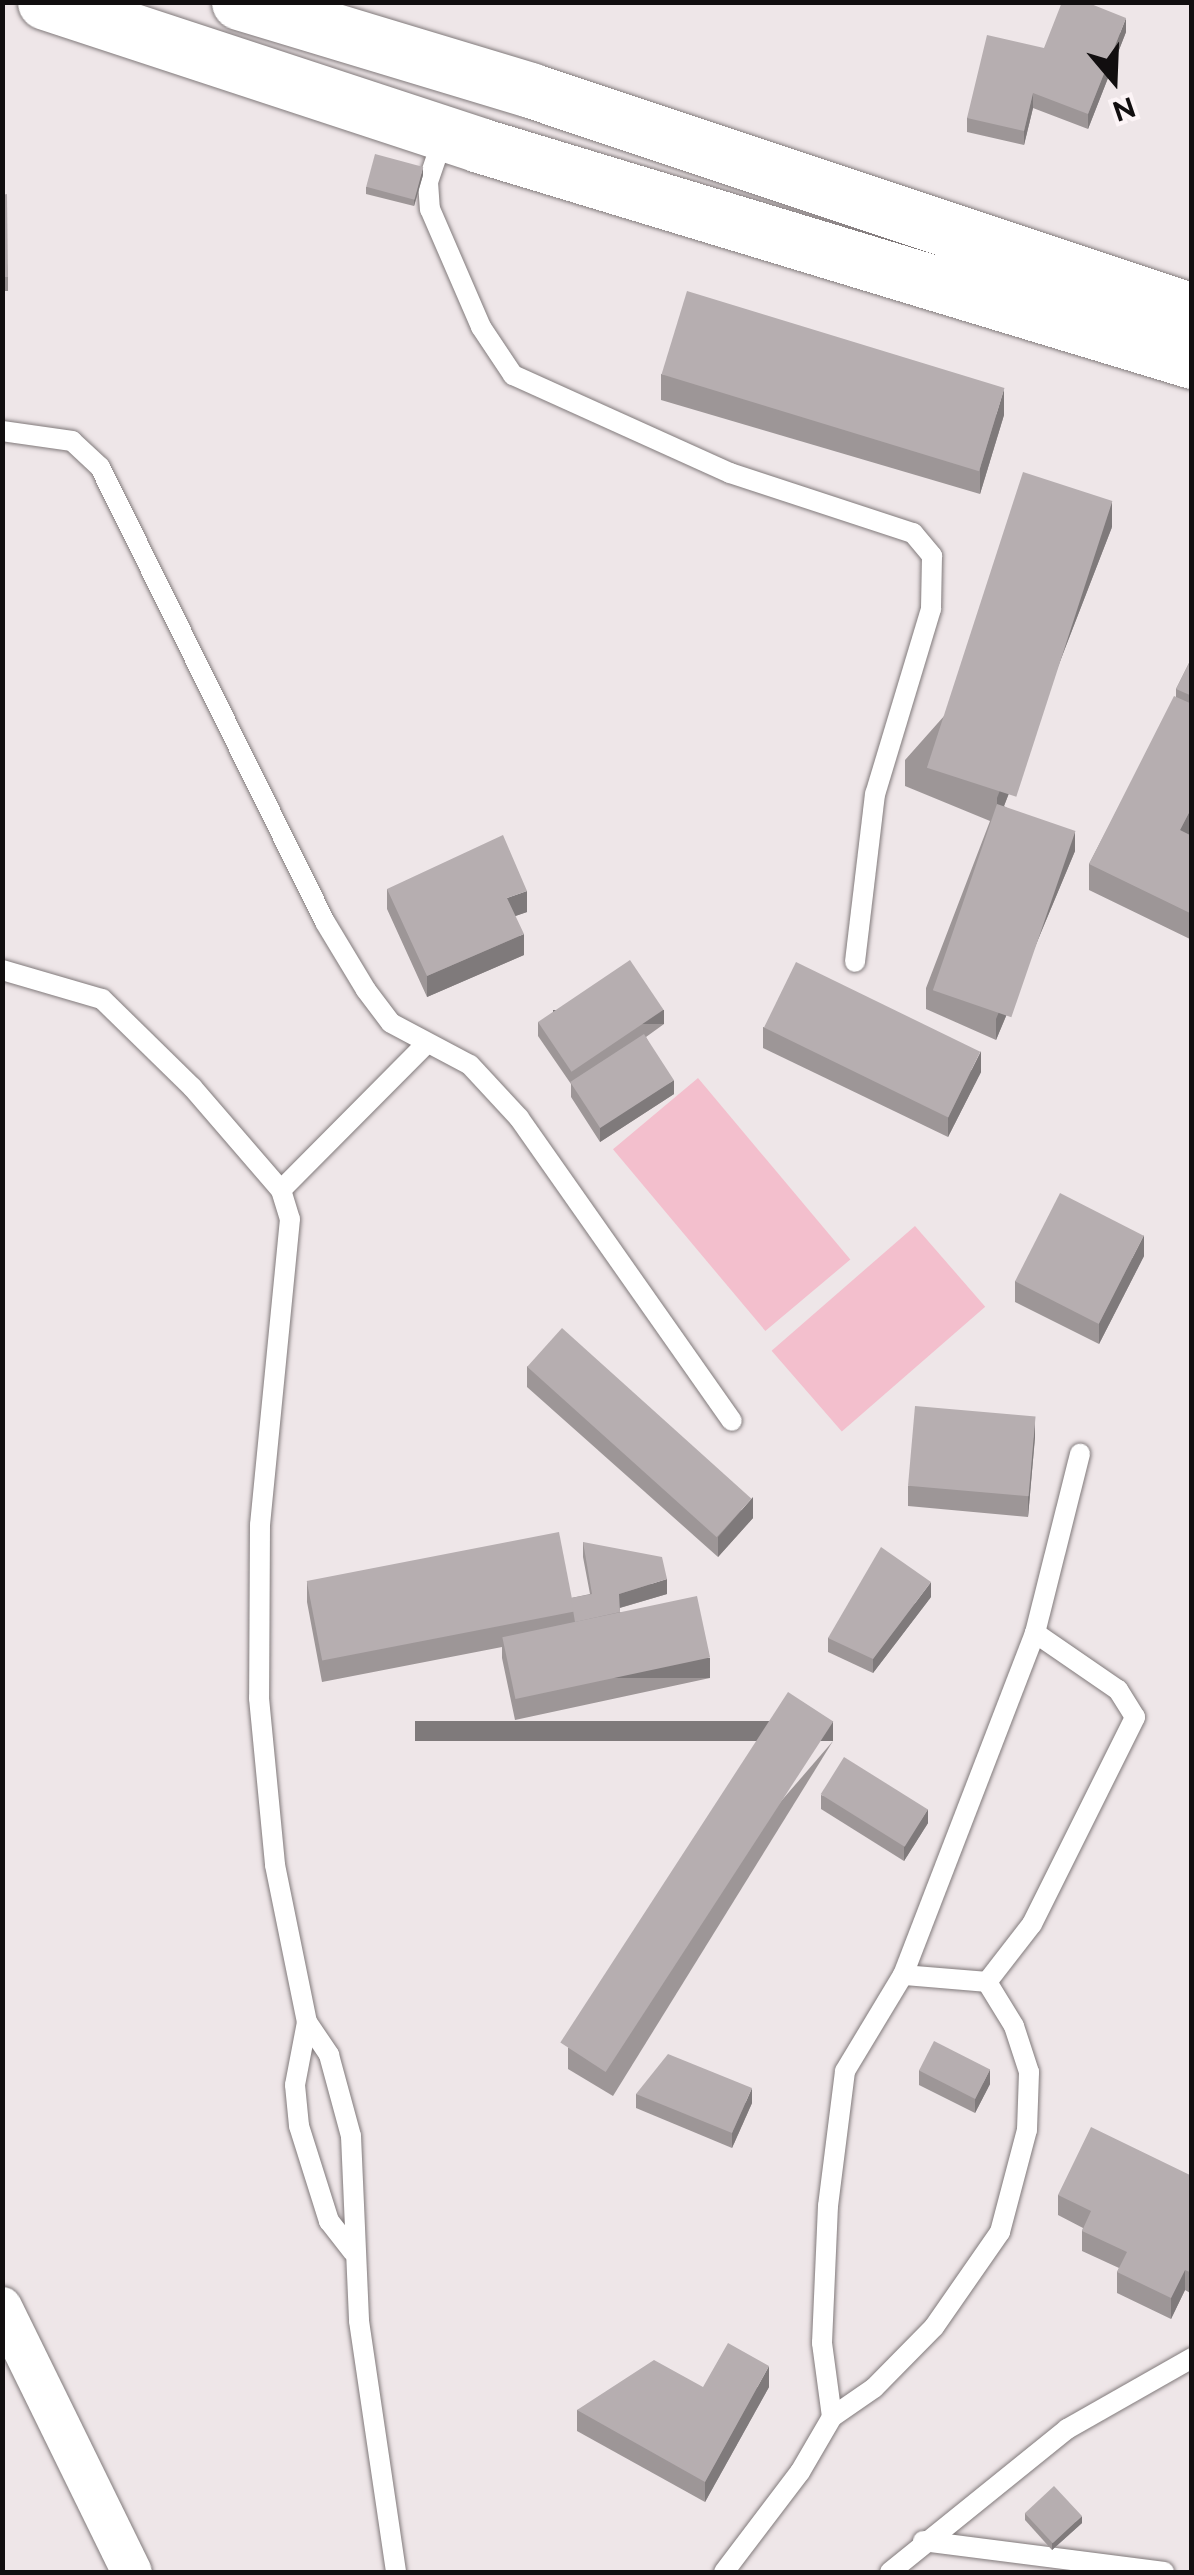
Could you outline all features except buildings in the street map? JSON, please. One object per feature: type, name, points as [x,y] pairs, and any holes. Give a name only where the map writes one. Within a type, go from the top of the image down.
[{"type":"street","points":[[45,2],[444,134],[1192,361]]},
{"type":"street","points":[[239,2],[530,90],[1192,311]]},
{"type":"street","points":[[2,2307],[132,2572]]},
{"type":"lane","points":[[444,134],[428,182],[430,209],[481,327],[513,375],[730,474],[913,533],[932,556],[931,609],[875,794],[855,962]]},
{"type":"lane","points":[[2,431],[72,441],[100,467],[324,922],[392,1023],[470,1065],[519,1118],[732,1421]]},
{"type":"lane","points":[[2,970],[102,999],[192,1087],[281,1190],[290,1251],[260,1525],[259,1698],[274,1866],[307,2022],[328,2055],[352,2136],[354,2252],[396,2572]]},
{"type":"lane","points":[[281,1190],[427,1043]]},
{"type":"lane","points":[[832,2417],[822,2343],[838,2113],[845,2071],[903,1975],[1036,1633],[1080,1454]]},
{"type":"lane","points":[[987,1982],[1032,1924],[1135,1718],[1118,1690],[1036,1633]]},
{"type":"lane","points":[[903,1975],[987,1982]]},
{"type":"lane","points":[[724,2572],[800,2472],[832,2417],[874,2388],[934,2326],[1000,2232],[1027,2130],[1029,2072],[1014,2026],[987,1982]]},
{"type":"lane","points":[[307,2022],[295,2085],[299,2126],[329,2221],[354,2252]]},
{"type":"lane","points":[[890,2572],[923,2541],[1067,2429],[1192,2358]]},
{"type":"lane","points":[[923,2541],[1164,2572]]},
{"type":"shaded area","points":[[698,1078],[850,1260],[765,1331],[613,1149]]},
{"type":"shaded area","points":[[915,1226],[985,1307],[842,1431],[772,1351]]}]
